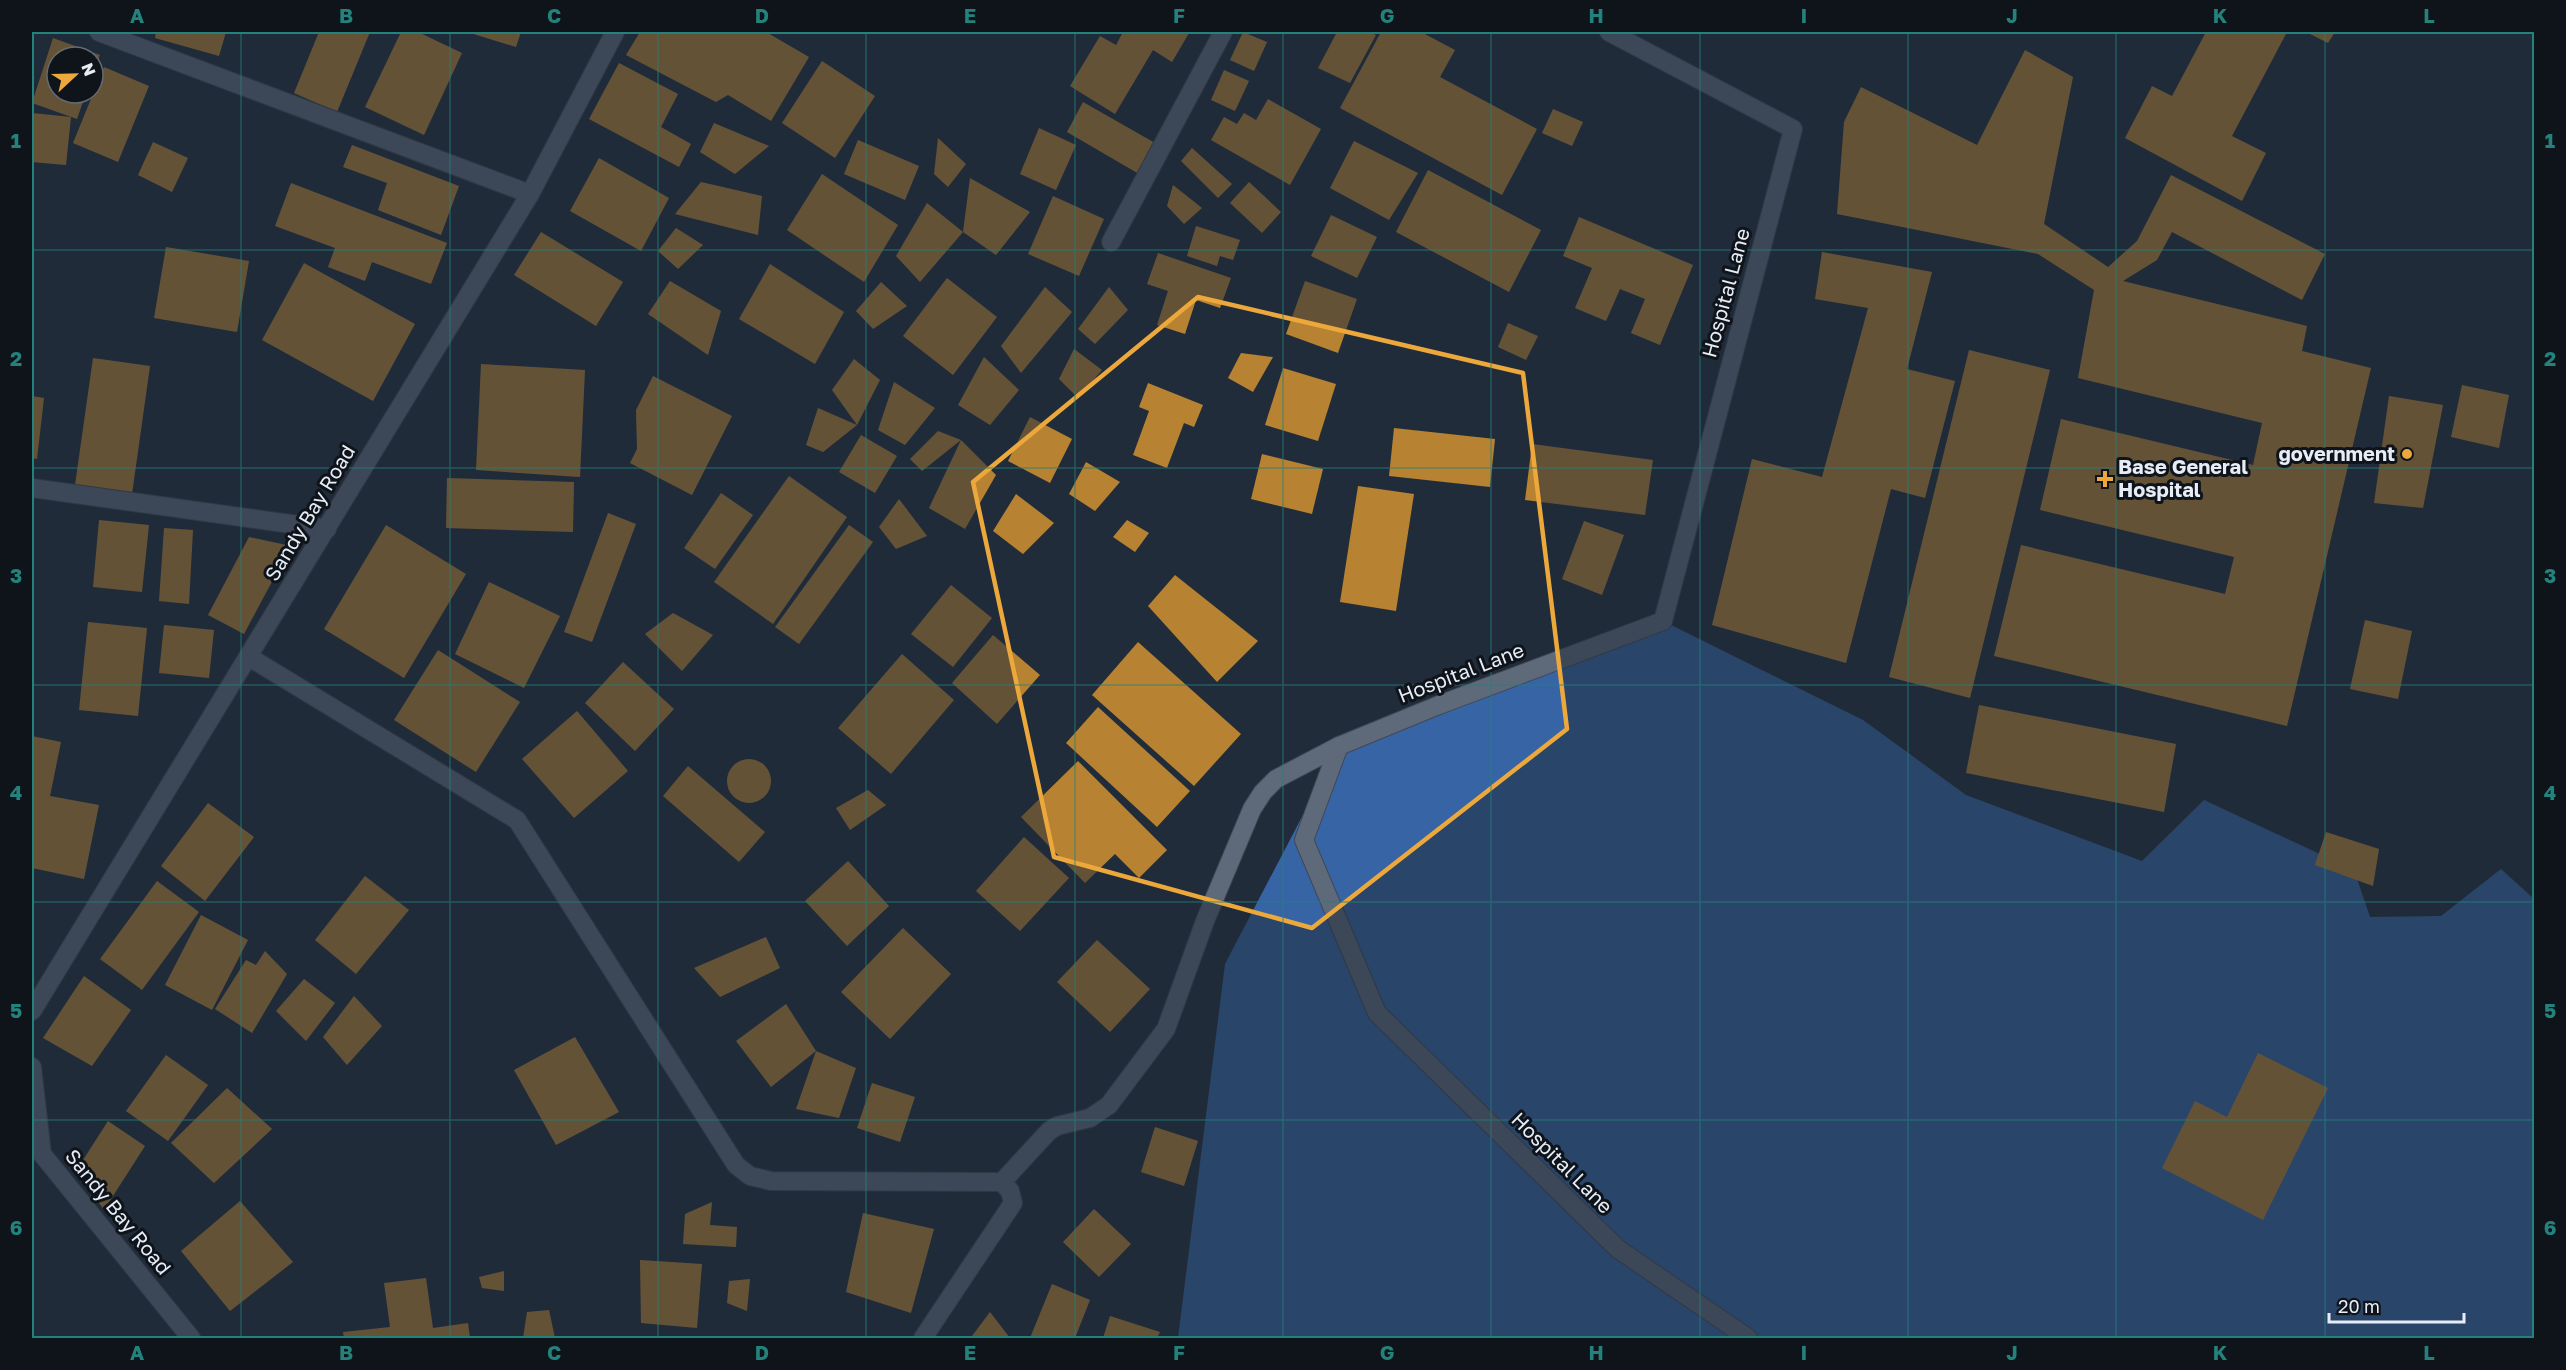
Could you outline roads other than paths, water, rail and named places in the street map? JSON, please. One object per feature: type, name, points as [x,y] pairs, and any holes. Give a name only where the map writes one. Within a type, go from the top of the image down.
[{"type":"street","points":[[99,32],[531,194]]},
{"type":"street","name":"Sandy Bay Road","points":[[32,1011],[531,194],[615,32]]},
{"type":"street","points":[[1111,242],[1223,32]]},
{"type":"street","name":"Hospital Lane","points":[[1609,32],[1793,129],[1663,621],[1439,705],[1339,746],[1304,840],[1377,1013],[1617,1249],[1748,1338]]},
{"type":"street","points":[[32,489],[327,529]]},
{"type":"street","points":[[249,657],[517,820],[736,1165],[750,1176],[771,1181],[1002,1182],[1049,1131],[1057,1126],[1090,1118],[1109,1105],[1166,1029],[1205,921],[1252,809],[1263,792],[1276,779],[1339,746]]},
{"type":"street","name":"Sandy Bay Road","points":[[32,1067],[42,1154],[191,1338]]},
{"type":"street","points":[[923,1338],[1013,1203],[1010,1191],[1002,1182]]},
{"type":"place","name":"government","points":[[2407,454]]},
{"type":"place","name":"Base General Hospital","points":[[2105,479]]}]
